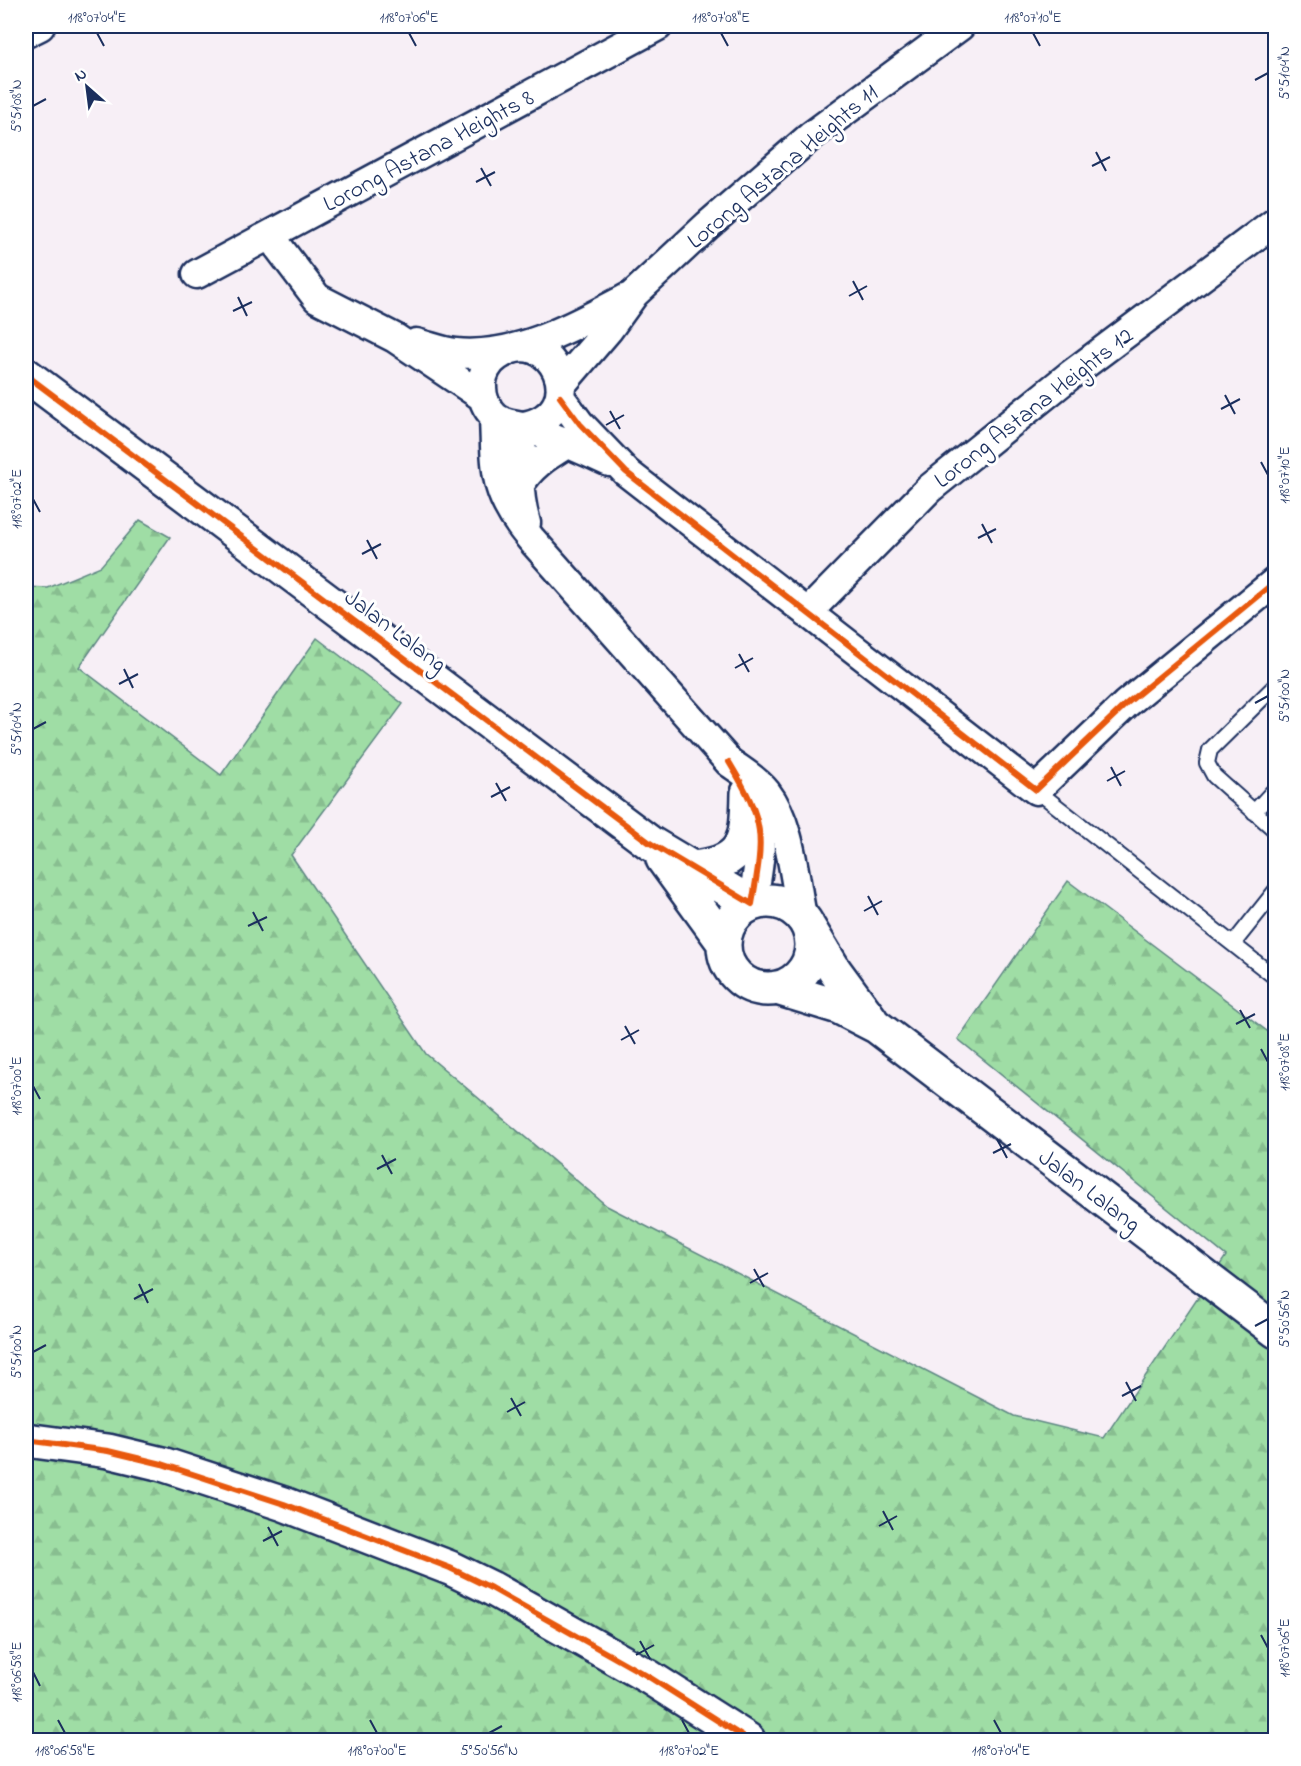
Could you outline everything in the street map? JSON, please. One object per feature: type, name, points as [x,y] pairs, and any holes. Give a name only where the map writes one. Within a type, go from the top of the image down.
[{"type":"street","points":[[26,33],[40,26]]},
{"type":"street","name":"Lorong Astana Heights 8","points":[[197,274],[658,26]]},
{"type":"street","name":"Lorong Astana Heights 11","points":[[634,294],[926,35],[960,26]]},
{"type":"street","name":"Lorong Astana Heights 12","points":[[807,613],[929,489],[1069,376],[1275,221]]},
{"type":"street","points":[[270,236],[317,298],[395,338],[513,426],[536,424],[547,417],[561,391],[634,294]]},
{"type":"street","points":[[634,294],[577,325],[504,351],[493,359],[483,377],[499,488],[505,504],[531,539],[729,762],[765,791],[778,814],[812,941],[807,965],[800,976],[777,988],[764,988],[740,978],[731,968],[724,943],[732,919],[752,904],[780,902],[792,907],[806,922]]},
{"type":"street","points":[[395,338],[457,353],[518,347],[530,348],[542,353],[559,373],[561,391],[580,424],[626,472],[1036,789],[1126,704],[1275,581]]},
{"type":"street","name":"Jalan Lalang","points":[[26,375],[650,843],[752,904]]},
{"type":"street","points":[[524,426],[568,443],[626,472]]},
{"type":"street","points":[[524,426],[518,466],[519,486],[531,539]]},
{"type":"street","points":[[519,486],[527,472],[539,460],[568,443]]},
{"type":"street","points":[[729,762],[748,793],[759,822],[761,847],[752,904]]},
{"type":"street","points":[[692,868],[717,865],[732,857],[742,844],[747,825],[748,793]]},
{"type":"street","name":"Jalan Lalang","points":[[650,843],[695,900],[724,943]]},
{"type":"street","name":"Jalan Lalang","points":[[806,922],[845,985],[876,1026]]},
{"type":"street","name":"Jalan Lalang","points":[[777,988],[839,1006],[876,1026],[1275,1331]]},
{"type":"street","points":[[26,1440],[108,1451],[162,1464],[284,1504],[430,1560],[491,1588],[557,1624],[649,1677],[748,1740]]},
{"type":"lane","points":[[1275,685],[1210,750],[1207,763],[1214,776],[1275,831]]},
{"type":"lane","points":[[1254,812],[1275,788]]},
{"type":"lane","points":[[1036,789],[1275,978]]},
{"type":"lane","points":[[1233,944],[1275,890]]},
{"type":"green space","points":[[140,520],[170,537],[79,667],[221,775],[317,638],[403,704],[291,855],[426,1054],[607,1206],[1014,1416],[1104,1438],[1226,1256],[958,1039],[1068,881],[1275,1037],[1275,1740],[26,1740],[26,587],[48,588],[101,566]]},
{"type":"cycle path","points":[[26,375],[650,843],[752,904],[759,861],[759,830],[750,800],[729,762]]},
{"type":"cycle path","points":[[560,397],[580,424],[626,472],[1036,790],[1126,704],[1276,581]]},
{"type":"cycle path","points":[[26,1440],[108,1451],[162,1464],[284,1504],[450,1568],[491,1588],[649,1677],[748,1740]]}]
